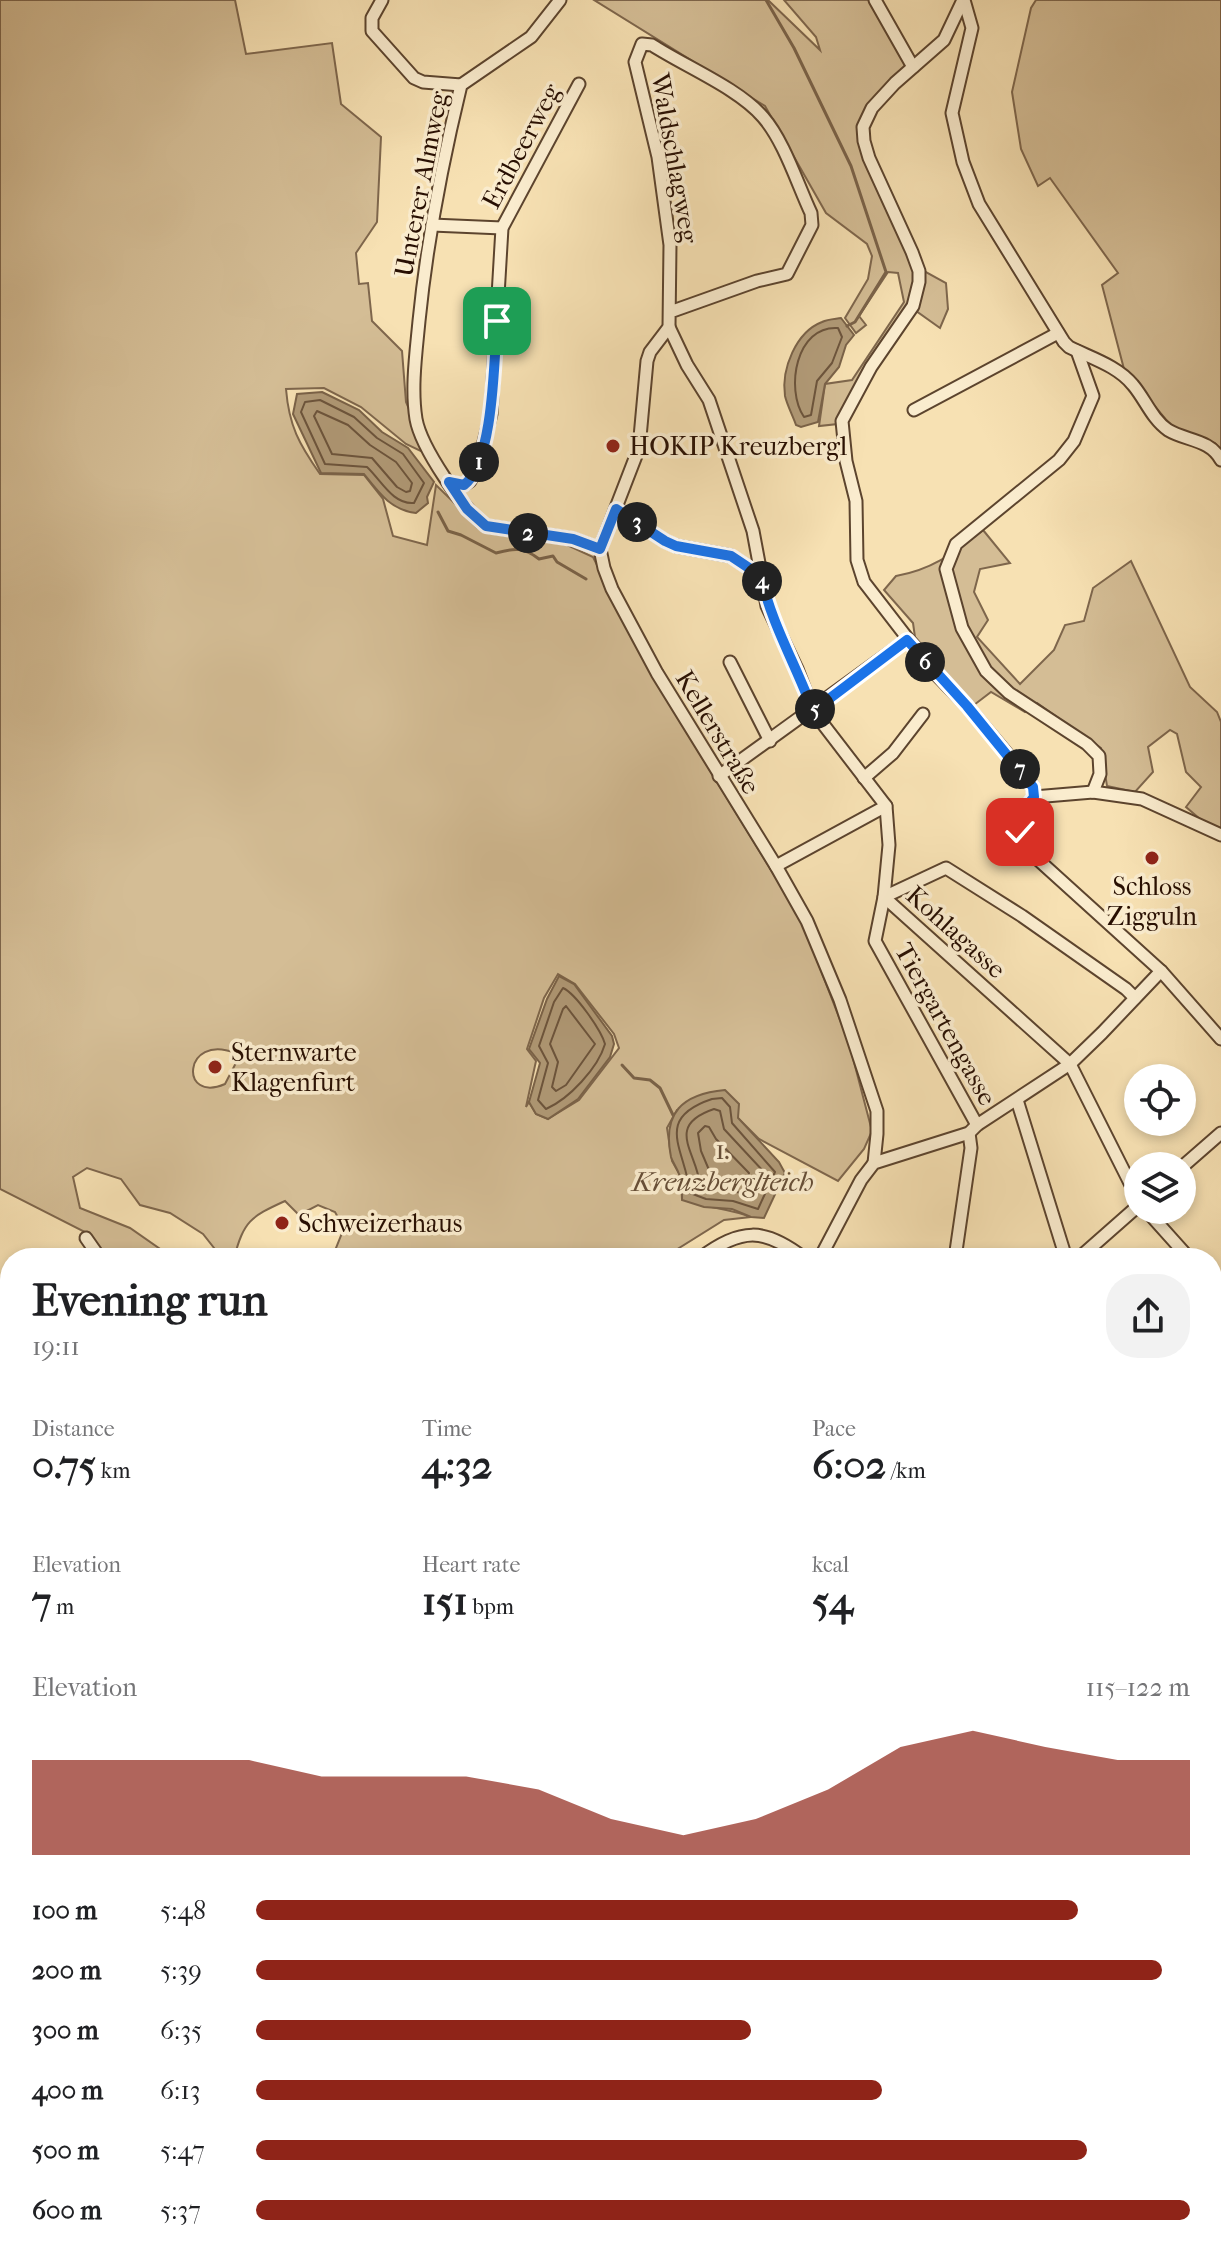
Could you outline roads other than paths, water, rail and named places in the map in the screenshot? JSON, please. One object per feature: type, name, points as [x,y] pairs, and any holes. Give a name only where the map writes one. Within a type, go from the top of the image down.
[{"type":"street","points":[[382,0],[372,18],[372,31],[414,78],[423,82],[461,85]]},
{"type":"street","name":"Unterer Almweg","points":[[449,482],[416,422],[415,362],[439,177],[461,85],[531,37],[560,0]]},
{"type":"street","points":[[875,0],[913,67]]},
{"type":"street","points":[[964,0],[944,40],[872,108],[863,127],[869,158],[912,252],[919,271],[919,282],[913,306],[871,367],[842,421],[846,461],[856,501],[860,573],[869,592],[907,640],[1029,780],[1034,797],[1021,813],[1019,822],[1020,832],[1029,849],[1161,971],[1221,1039]]},
{"type":"street","points":[[964,0],[972,28],[952,113],[963,162],[979,204],[1069,347],[1117,370],[1133,384],[1154,416],[1168,430],[1208,445],[1221,460]]},
{"type":"street","name":"Waldschlagweg","points":[[600,549],[639,448],[647,361],[669,327],[670,245],[658,157],[635,62],[642,44],[652,45],[733,92],[756,110],[775,134],[811,213],[812,225],[787,274],[757,281],[670,312]]},
{"type":"street","name":"Erdbeerweg","points":[[449,482],[464,485],[470,481],[478,466],[491,414],[502,228],[579,84]]},
{"type":"street","name":"Erdbeerweg","points":[[432,225],[502,228]]},
{"type":"street","points":[[669,327],[687,365],[709,400],[749,518],[770,614],[813,711],[886,806],[776,866]]},
{"type":"street","points":[[914,410],[1058,333]]},
{"type":"street","points":[[1077,351],[1093,396],[1074,441],[1043,475],[956,544],[946,569],[962,628],[986,671],[1009,693],[1087,744],[1099,756],[1100,774],[1093,792]]},
{"type":"street","points":[[449,482],[467,509],[486,526],[573,539],[600,549]]},
{"type":"street","points":[[616,509],[665,541],[676,546],[731,556],[761,576]]},
{"type":"street","name":"Kellerstraße","points":[[600,549],[612,589],[657,673],[807,921],[859,1052],[877,1111],[874,1163]]},
{"type":"street","points":[[719,776],[813,711],[907,640]]},
{"type":"street","points":[[730,662],[770,741]]},
{"type":"street","points":[[864,778],[893,753],[923,714]]},
{"type":"street","points":[[1034,797],[1093,792],[1142,799],[1221,835]]},
{"type":"street","name":"Kohlagasse","points":[[886,806],[889,845],[884,897],[1070,1064]]},
{"type":"street","points":[[884,897],[946,868],[1022,916],[1135,998]]},
{"type":"street","name":"Tiergartengasse","points":[[884,897],[875,941],[973,1129]]},
{"type":"street","points":[[825,1248],[861,1180],[874,1163],[973,1129],[1017,1100],[1070,1064],[1161,971]]},
{"type":"street","points":[[1070,1064],[1124,1171]]},
{"type":"street","points":[[1017,1100],[1063,1248]]},
{"type":"street","points":[[956,1248],[973,1129]]},
{"type":"street","points":[[1196,1155],[1221,1133]]},
{"type":"street","points":[[1090,1248],[1124,1218]]},
{"type":"street","points":[[1159,1224],[1180,1248]]},
{"type":"street","points":[[718,1248],[735,1238],[755,1234],[775,1238],[790,1248]]},
{"type":"street","points":[[86,1238],[93,1248]]},
{"type":"water","points":[[841,318],[854,335],[846,345],[839,367],[825,384],[818,422],[801,427],[796,425],[785,396],[788,363],[798,343],[813,327]]},
{"type":"water","points":[[322,392],[359,410],[382,432],[408,448],[434,482],[427,497],[428,503],[416,513],[407,511],[386,500],[364,474],[321,473],[293,414],[297,394]]},
{"type":"water","points":[[559,976],[574,984],[612,1036],[614,1044],[610,1057],[578,1099],[548,1119],[536,1114],[529,1102],[540,1063],[529,1049]]},
{"type":"water","name":"1. Kreuzberglteich","points":[[725,1090],[739,1104],[738,1118],[779,1162],[785,1173],[764,1218],[682,1200],[681,1180],[671,1157],[669,1142],[673,1118],[678,1108],[687,1101]]},
{"type":"waterway","points":[[766,0],[794,48],[851,166],[886,272],[855,322],[847,326]]},
{"type":"waterway","points":[[438,512],[448,531],[496,553],[519,550],[539,559],[553,556],[557,562],[586,579]]},
{"type":"waterway","points":[[622,1065],[634,1078],[650,1080],[660,1088],[673,1115]]},
{"type":"place","name":"HOKIP Kreuzbergl","points":[[613,446]]},
{"type":"place","name":"Schloss Zigguln","points":[[1152,858]]},
{"type":"place","name":"Sternwarte Klagenfurt","points":[[215,1067]]},
{"type":"place","name":"Schweizerhaus","points":[[282,1223]]}]
